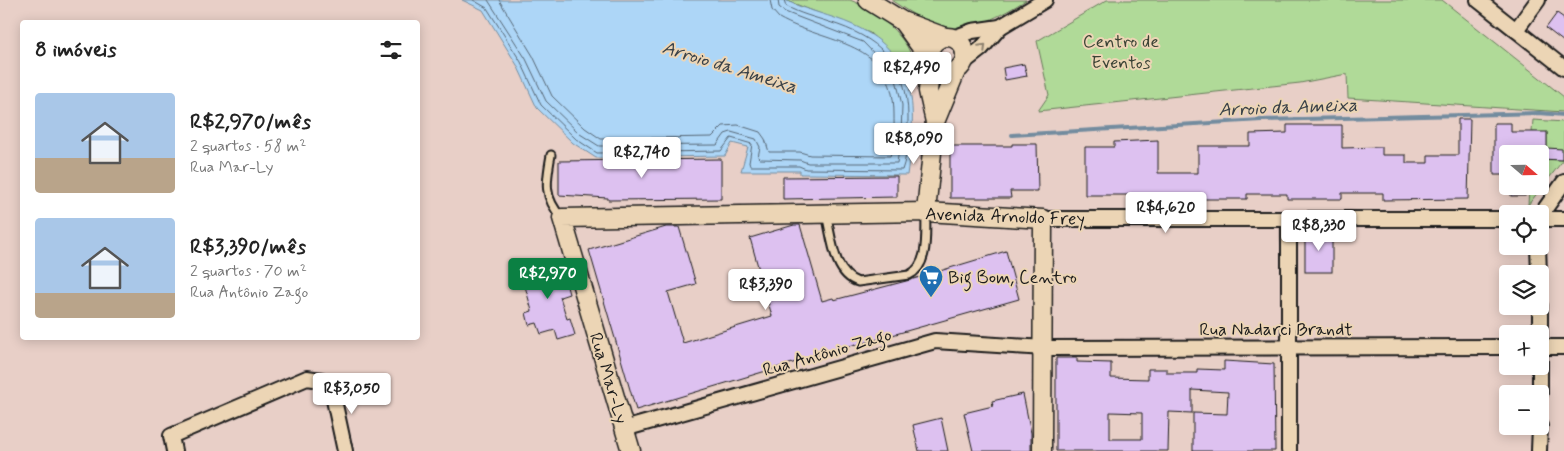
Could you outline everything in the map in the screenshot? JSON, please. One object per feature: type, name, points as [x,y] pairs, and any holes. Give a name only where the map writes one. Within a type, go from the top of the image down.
[{"type":"street","points":[[868,0],[902,20],[949,38],[964,48],[960,67],[934,122]]},
{"type":"street","points":[[902,20],[930,61],[942,73],[960,67],[981,49],[1000,27],[1045,0]]},
{"type":"street","points":[[1478,0],[1564,68]]},
{"type":"street","points":[[1516,30],[1538,0]]},
{"type":"street","points":[[926,212],[934,122],[928,90],[933,44],[972,31],[1000,27]]},
{"type":"street","points":[[1549,205],[1564,182]]},
{"type":"street","name":"Avenida Arnoldo Frey","points":[[562,218],[926,212],[1043,219],[1499,219]]},
{"type":"street","name":"Rua Mar-Ly","points":[[562,218],[631,451]]},
{"type":"street","points":[[1549,218],[1564,219]]},
{"type":"street","points":[[1042,451],[1044,348],[1043,219]]},
{"type":"street","points":[[1289,220],[1289,451]]},
{"type":"street","name":"Rua Antônio Zago","points":[[624,429],[935,341],[1044,348]]},
{"type":"street","name":"Rua Nadarci Brandt","points":[[1044,348],[1499,347]]},
{"type":"street","points":[[1549,347],[1564,347]]},
{"type":"street","points":[[174,451],[171,436],[308,378],[321,380],[331,386],[345,451]]},
{"type":"street","points":[[1539,451],[1540,435]]},
{"type":"lane","points":[[552,156],[547,190],[550,206],[562,218]]},
{"type":"lane","points":[[826,214],[841,270],[851,280],[858,282],[910,275],[915,272],[922,260],[926,212]]},
{"type":"green space","points":[[785,0],[850,0],[868,9],[894,30],[907,47],[911,55],[906,71],[895,57],[870,33]]},
{"type":"green space","points":[[891,0],[1026,0],[986,21],[963,28],[952,28],[942,27],[929,22]]},
{"type":"green space","name":"Centro de Eventos","points":[[1107,0],[1442,0],[1564,97],[1564,112],[1348,98],[1347,74],[1300,83],[1038,111],[1049,95],[1037,41]]},
{"type":"green space","points":[[1533,120],[1564,122],[1564,159],[1549,178],[1549,159],[1562,160],[1549,150],[1547,133],[1532,132]]},
{"type":"green space","points":[[1529,195],[1536,195],[1528,205]]},
{"type":"water","points":[[462,0],[785,0],[853,25],[875,38],[892,53],[903,69],[909,88],[912,108],[912,129],[907,175],[800,174],[800,171],[741,171],[748,147],[732,143],[725,156],[596,158],[573,143],[537,108],[517,65],[483,10]]},
{"type":"building","points":[[1557,13],[1564,18],[1564,42],[1546,28]]},
{"type":"building","points":[[1024,64],[1027,76],[1005,80],[1003,68]]},
{"type":"building","points":[[1458,119],[1470,119],[1468,199],[1383,200],[1383,193],[1342,193],[1342,199],[1287,199],[1287,194],[1247,194],[1247,199],[1191,199],[1191,201],[1148,199],[1148,195],[1085,195],[1085,147],[1114,147],[1114,142],[1158,140],[1158,173],[1198,173],[1198,146],[1250,146],[1250,134],[1287,133],[1287,125],[1342,125],[1342,148],[1382,147],[1382,155],[1406,155],[1406,163],[1428,163],[1428,155],[1458,155]]},
{"type":"building","points":[[1494,123],[1511,123],[1511,132],[1547,132],[1547,145],[1499,145],[1499,175],[1494,175]]},
{"type":"building","points":[[1012,144],[1037,144],[1038,191],[1010,191],[1011,198],[950,198],[950,146],[1012,146]]},
{"type":"building","points":[[1549,148],[1562,149],[1562,160],[1549,159]]},
{"type":"building","points":[[721,159],[721,199],[608,200],[608,198],[559,195],[559,161]]},
{"type":"building","points":[[897,176],[897,197],[783,199],[783,177]]},
{"type":"building","points":[[794,225],[800,225],[822,301],[833,298],[834,300],[910,280],[1006,251],[1019,299],[856,344],[636,410],[589,250],[666,227],[679,227],[696,284],[668,292],[683,343],[772,316],[750,238]]},
{"type":"building","points":[[1305,232],[1332,232],[1332,272],[1305,272]]},
{"type":"building","points":[[560,261],[569,294],[560,297],[567,319],[570,318],[575,335],[558,340],[555,330],[541,334],[537,323],[529,325],[526,313],[532,311],[521,272]]},
{"type":"building","points":[[1056,358],[1077,358],[1077,362],[1111,363],[1111,378],[1148,379],[1148,369],[1167,369],[1167,373],[1197,373],[1197,369],[1224,370],[1224,361],[1274,364],[1275,451],[1193,451],[1193,413],[1227,414],[1228,392],[1192,390],[1192,413],[1169,412],[1168,451],[1056,451]],"holes":[[[1110,412],[1142,413],[1142,439],[1110,439]]]},
{"type":"building","points":[[1023,394],[1031,433],[1031,451],[973,451],[964,413],[993,406],[992,401]]},
{"type":"building","points":[[941,418],[948,451],[919,451],[913,425]]},
{"type":"waterway","name":"Arroio da Ameixa","points":[[1012,135],[1261,120],[1539,113],[1564,115]]},
{"type":"place","name":"Big Bom, Centro","points":[[931,298]]}]
